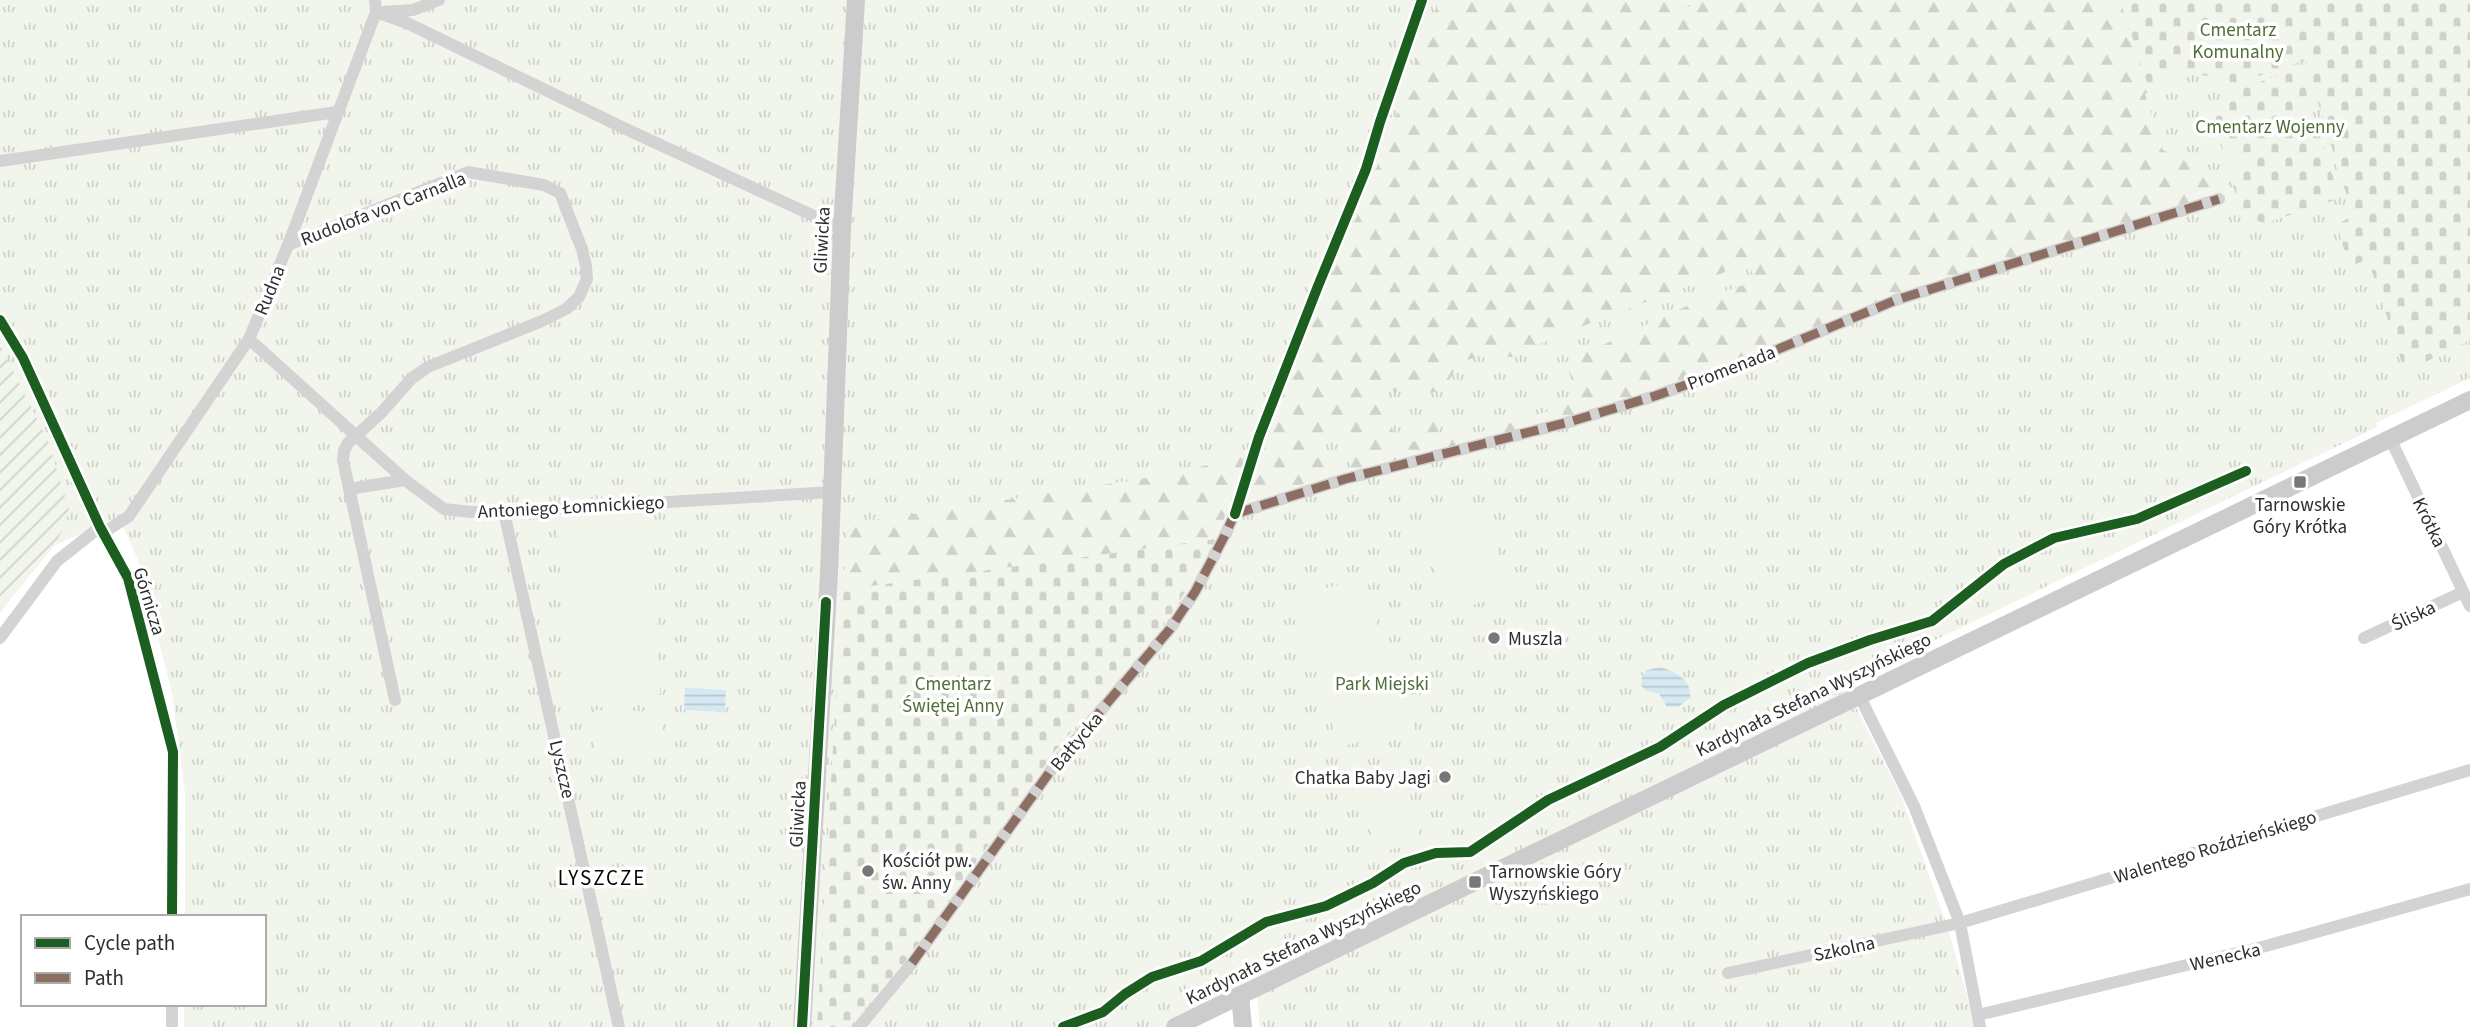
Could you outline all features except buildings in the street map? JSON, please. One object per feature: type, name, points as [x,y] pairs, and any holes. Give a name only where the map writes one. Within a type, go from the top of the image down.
[{"type":"street","points":[[376,6],[413,10],[439,0]]},
{"type":"street","name":"Gliwicka","points":[[802,1027],[856,0]]},
{"type":"street","points":[[376,6],[628,131],[842,229]]},
{"type":"street","name":"Rudna","points":[[0,638],[57,561],[102,530],[130,516],[249,339],[288,245],[376,6]]},
{"type":"street","points":[[0,161],[337,112]]},
{"type":"street","name":"Rudolofa von Carnalla","points":[[288,245],[468,172],[544,184],[555,189],[564,198],[586,266],[587,279],[579,297],[566,309],[542,321],[428,367],[412,378],[357,436]]},
{"type":"street","name":"Promenada","points":[[1235,514],[1345,479],[1510,438],[1655,396],[1733,368],[1896,300],[2219,199]]},
{"type":"street","name":"Górnicza","points":[[0,320],[23,358],[102,530],[128,578],[173,752],[172,915]]},
{"type":"street","name":"Antoniego Łomnickiego","points":[[249,339],[405,480],[443,509],[471,513],[504,512],[832,492]]},
{"type":"street","name":"Kardynała Stefana Wyszyńskiego","points":[[1175,1027],[2470,400]]},
{"type":"street","points":[[357,436],[348,443],[343,460],[395,700]]},
{"type":"street","name":"Bałtycka","points":[[859,1027],[912,963],[1057,762],[1170,629],[1195,593],[1235,514],[1259,437]]},
{"type":"street","name":"Krótka","points":[[2390,438],[2470,606]]},
{"type":"street","points":[[349,489],[405,480]]},
{"type":"street","name":"Lyszcze","points":[[504,512],[619,1027]]},
{"type":"street","name":"Śliska","points":[[2364,638],[2463,592]]},
{"type":"street","points":[[1859,695],[1914,806],[1960,923],[1979,1021]]},
{"type":"street","name":"Walentego Roździeńskiego","points":[[1960,923],[2470,770]]},
{"type":"street","name":"Wenecka","points":[[1979,1021],[2470,889]]},
{"type":"street","name":"Szkolna","points":[[1728,973],[1960,923]]},
{"type":"street","points":[[1240,995],[1243,1027]]},
{"type":"street","points":[[172,1006],[172,1027]]},
{"type":"green space","points":[[0,0],[2470,0],[2470,378],[2376,423],[2377,427],[1844,684],[1902,798],[1949,932],[1976,1027],[1260,1027],[1257,996],[1195,1027],[184,1027],[184,1006],[266,1006],[266,915],[185,915],[185,792],[172,693],[138,560],[119,517],[55,545],[0,605]]},
{"type":"green space","points":[[1439,0],[1681,0],[1684,8],[1710,0],[2120,0],[2150,91],[2145,94],[2163,150],[2206,172],[2213,194],[2211,197],[1881,301],[1835,318],[1731,365],[1586,414],[1302,484],[1255,502],[1250,500],[1250,497],[1286,389],[1369,188]],"holes":[[[1747,263],[1753,274],[1751,283],[1706,297],[1566,362],[1578,402],[1474,434],[1463,434],[1456,430],[1393,447],[1393,443],[1419,436],[1418,433],[1424,432],[1425,435],[1439,431],[1436,420],[1394,434],[1391,424],[1388,424],[1385,414],[1382,414],[1377,394],[1382,387],[1392,388],[1395,395],[1400,387],[1405,385],[1424,392],[1444,390],[1456,368],[1467,360],[1480,356],[1511,357],[1557,336],[1725,272],[1726,267]],[[1345,434],[1351,468],[1329,473],[1322,440]]]},
{"type":"green space","name":"Cmentarz Komunalny","points":[[2120,0],[2470,0],[2470,340],[2405,372],[2368,259],[2349,267],[2337,224],[2353,216],[2305,60],[2238,83],[2233,89],[2230,87],[2230,81],[2212,74],[2184,74],[2183,70],[2172,75],[2173,79],[2156,91],[2156,99],[2150,100],[2147,94],[2150,90]]},
{"type":"green space","name":"Cmentarz Wojenny","points":[[2299,68],[2338,193],[2335,200],[2263,224],[2242,211],[2228,172],[2239,168],[2234,152],[2224,155],[2214,125],[2223,95]]},
{"type":"green space","points":[[0,345],[48,441],[69,509],[65,526],[54,546],[0,612]]},
{"type":"green space","points":[[1245,456],[1238,483],[1216,539],[842,590],[849,524],[1166,475]]},
{"type":"green space","points":[[1479,503],[1512,590],[1451,613],[1418,526]]},
{"type":"green space","points":[[651,513],[660,694],[569,701],[557,517]]},
{"type":"green space","name":"Cmentarz Świętej Anny","points":[[1216,539],[1173,612],[1055,751],[902,966],[849,1027],[817,1027],[842,590]]},
{"type":"green space","name":"Park Miejski","points":[[1365,578],[1384,651],[1397,648],[1406,706],[1411,712],[1414,730],[1337,747],[1321,670],[1308,673],[1289,598]]},
{"type":"green space","points":[[596,710],[663,712],[661,750],[594,748]]},
{"type":"green space","points":[[1404,764],[1420,844],[1376,852],[1361,773]]},
{"type":"water","points":[[1660,667],[1677,674],[1688,686],[1690,698],[1678,707],[1667,707],[1659,694],[1647,691],[1641,686],[1642,676],[1648,670]]},
{"type":"water","points":[[685,688],[726,690],[725,712],[684,710]]},
{"type":"marked path","points":[[1235,514],[1345,479],[1569,422],[1655,396],[1733,368],[1896,300],[2219,199]]},
{"type":"marked path","points":[[912,963],[1057,762],[1170,629],[1195,592],[1237,509]]},
{"type":"cycle path","points":[[1235,514],[1259,437],[1366,169],[1422,0]]},
{"type":"cycle path","points":[[0,320],[23,358],[100,527],[128,578],[173,752],[172,915]]},
{"type":"cycle path","points":[[1063,1027],[1103,1012],[1152,977],[1201,961],[1266,922],[1326,906],[1373,883],[1404,863],[1436,853],[1470,852],[1548,800],[1660,747],[1724,705],[1808,663],[1932,621],[2004,564],[2054,538],[2137,519],[2246,471]]},
{"type":"cycle path","points":[[802,1027],[826,602]]},
{"type":"place","name":"Tarnowskie Góry Krótka","points":[[2300,482]]},
{"type":"place","name":"Muszla","points":[[1494,638]]},
{"type":"place","name":"Chatka Baby Jagi","points":[[1445,777]]},
{"type":"place","name":"Kościół pw. św. Anny","points":[[868,871]]},
{"type":"place","name":"Tarnowskie Góry Wyszyńskiego","points":[[1475,882]]},
{"type":"district","name":"LYSZCZE","points":[[602,878]]}]
